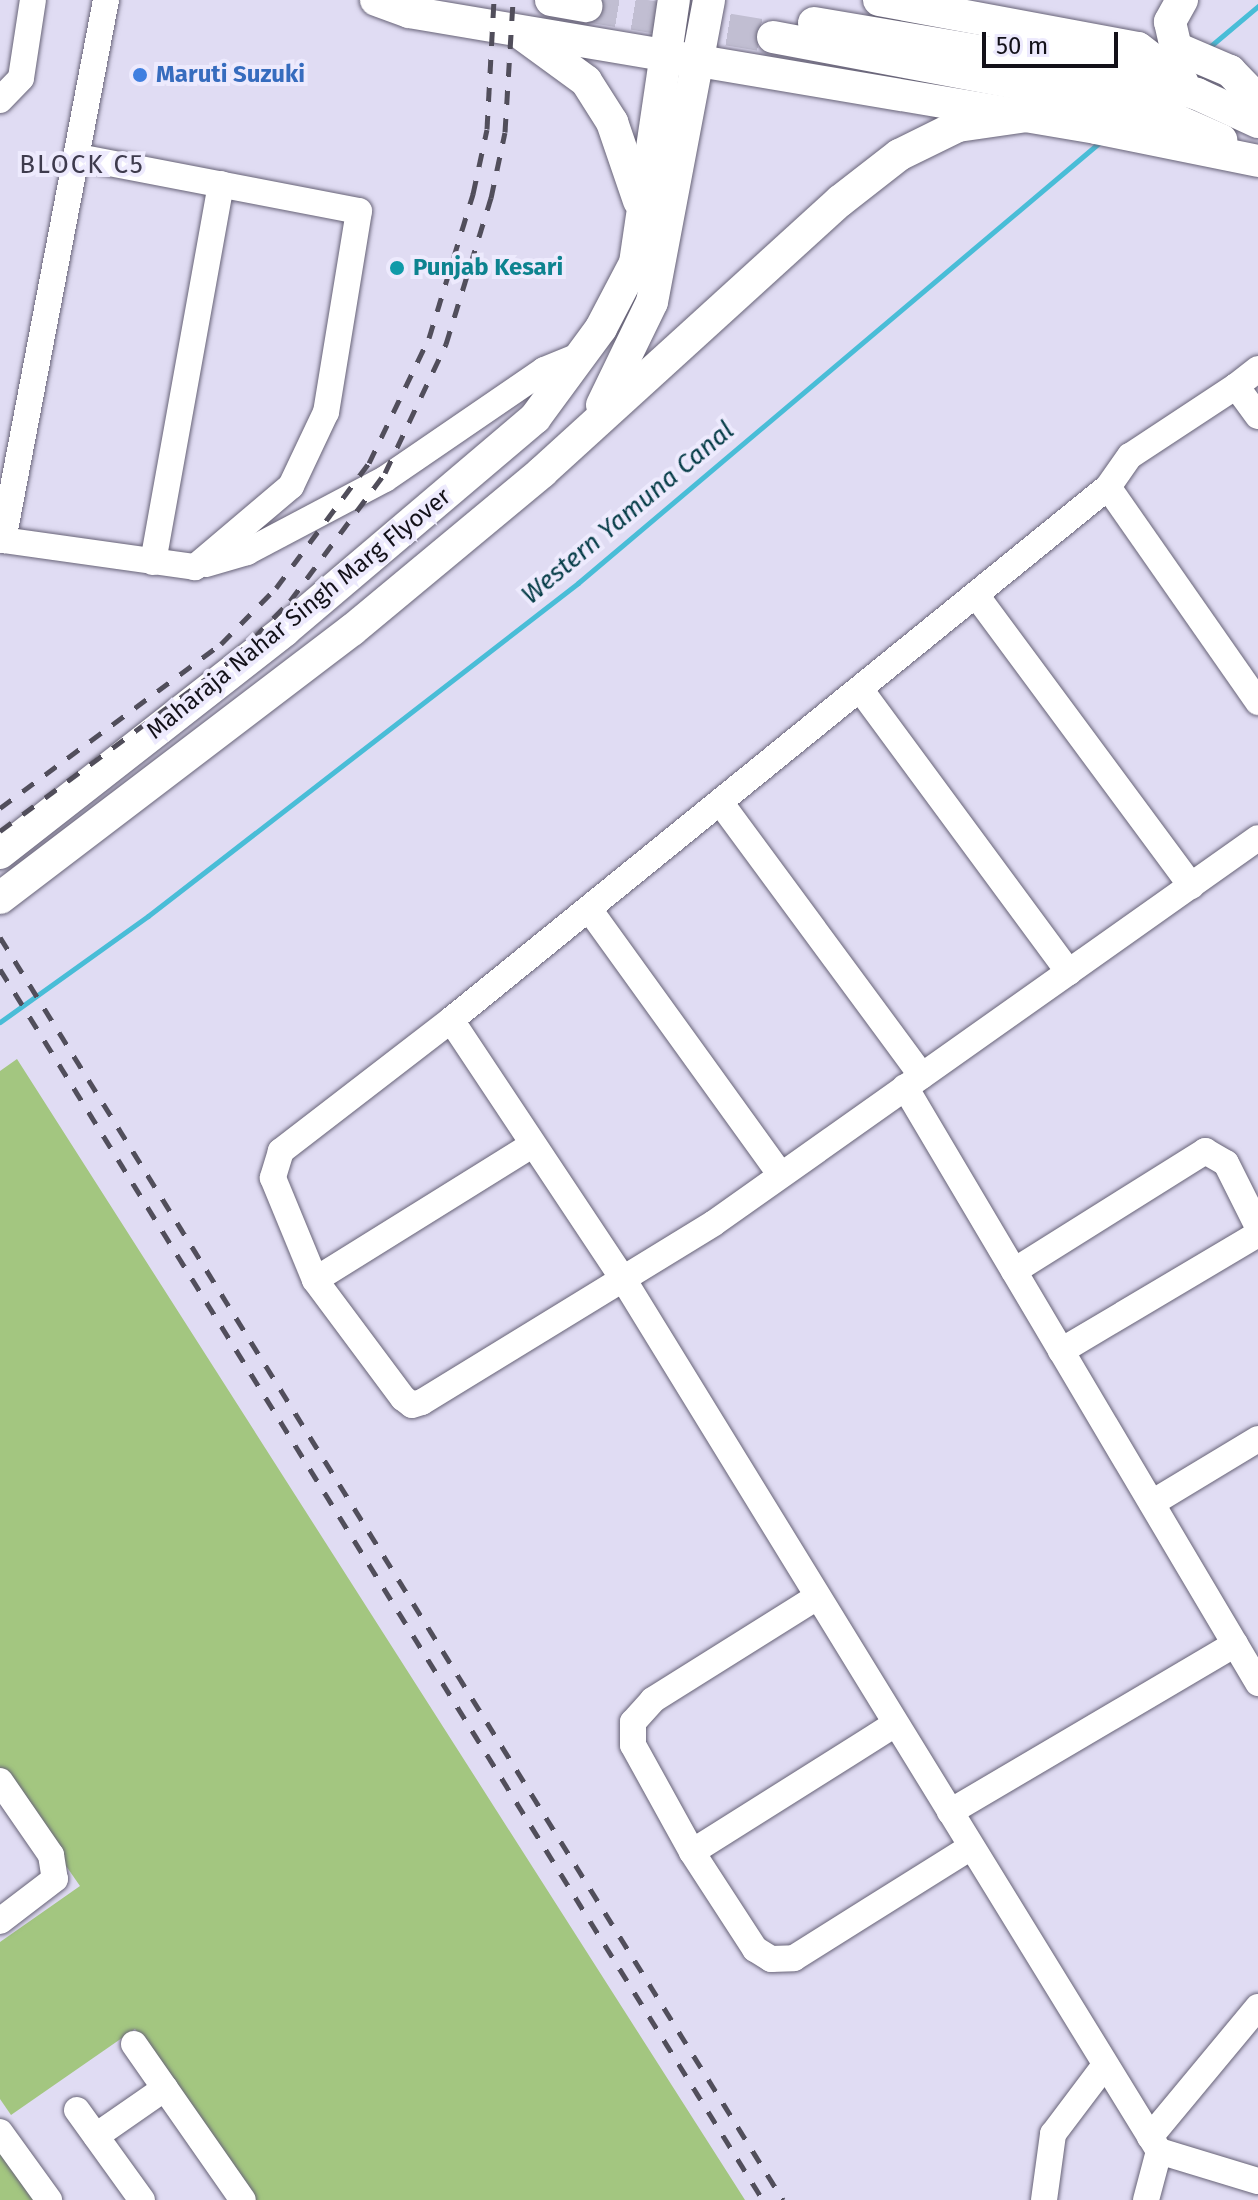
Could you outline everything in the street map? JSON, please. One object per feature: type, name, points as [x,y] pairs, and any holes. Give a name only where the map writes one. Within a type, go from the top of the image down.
[{"type":"main road","points":[[376,0],[409,12],[1096,128],[1165,129]]},
{"type":"main road","points":[[551,0],[586,6]]},
{"type":"main road","name":"Maharaja Nahar Singh Marg Flyover","points":[[0,853],[285,630],[535,418],[601,328],[635,263],[644,219],[674,0]]},
{"type":"main road","points":[[591,425],[624,369],[652,302],[709,0]]},
{"type":"main road","points":[[879,0],[1138,48],[1197,94],[1258,122]]},
{"type":"main road","points":[[1159,64],[1170,22],[1182,0]]},
{"type":"main road","points":[[1258,100],[1230,71],[776,27],[1113,101],[1165,129],[1258,159]]},
{"type":"main road","points":[[514,29],[586,81],[612,122],[644,219]]},
{"type":"main road","points":[[591,425],[840,201],[899,155],[958,126],[1027,116]]},
{"type":"main road","name":"Maharaja Nahar Singh Marg Flyover","points":[[0,898],[352,630],[542,472],[591,425]]},
{"type":"street","points":[[0,100],[21,78],[33,0]]},
{"type":"street","points":[[106,0],[3,540],[195,567],[247,552],[385,479],[544,370],[578,356]]},
{"type":"street","points":[[78,157],[359,211],[326,412],[291,486],[195,567]]},
{"type":"street","points":[[153,562],[221,184]]},
{"type":"street","points":[[1258,369],[1130,456],[1108,487],[451,1020],[281,1151],[273,1178],[315,1280],[412,1405],[625,1282],[1258,838]]},
{"type":"street","points":[[1236,386],[1258,416]]},
{"type":"street","points":[[1108,487],[1258,702]]},
{"type":"street","points":[[976,595],[1191,886]]},
{"type":"street","points":[[860,689],[1069,972]]},
{"type":"street","points":[[720,802],[914,1082],[1014,1271],[1249,1660],[950,1812]]},
{"type":"street","points":[[589,909],[781,1175]]},
{"type":"street","points":[[451,1020],[625,1282],[1154,2144],[1258,2181]]},
{"type":"street","points":[[315,1280],[532,1145]]},
{"type":"street","points":[[1014,1271],[1205,1151],[1226,1163],[1258,1227]]},
{"type":"street","points":[[1061,1351],[1258,1234]]},
{"type":"street","points":[[1152,1503],[1258,1439]]},
{"type":"street","points":[[817,1597],[653,1700],[633,1722],[633,1745],[692,1852],[755,1949],[771,1959],[794,1958],[971,1847]]},
{"type":"street","points":[[692,1852],[895,1724]]},
{"type":"street","points":[[0,1781],[51,1855],[55,1879],[0,1921]]},
{"type":"street","points":[[1146,2200],[1154,2144],[1258,2007]]},
{"type":"street","points":[[134,2044],[243,2200]]},
{"type":"street","points":[[1044,2200],[1053,2134],[1105,2065]]},
{"type":"street","points":[[96,2136],[165,2088]]},
{"type":"street","points":[[77,2110],[142,2200]]},
{"type":"street","points":[[0,2132],[49,2200]]},
{"type":"green space","points":[[17,1059],[745,2200],[255,2200],[135,2029],[11,2115],[0,2099],[0,1942],[80,1886],[0,1771],[0,1071]]},
{"type":"green space","points":[[0,2145],[38,2200],[0,2200]]},
{"type":"waterway","name":"Western Yamuna Canal","points":[[1207,49],[1258,6]]},
{"type":"waterway","name":"Western Yamuna Canal","points":[[0,1022],[148,916],[578,583],[1100,142]]},
{"type":"tunnel","points":[[586,6],[773,37]]},
{"type":"railway","points":[[0,808],[221,644],[276,588],[369,463],[429,338],[473,194],[487,129],[494,0]]},
{"type":"railway","points":[[0,831],[234,658],[290,601],[385,473],[446,344],[491,198],[505,132],[513,0]]},
{"type":"railway","points":[[0,937],[783,2200]]},
{"type":"railway","points":[[0,969],[763,2200]]},
{"type":"place","name":"Maruti Suzuki","points":[[140,75]]},
{"type":"place","name":"Punjab Kesari","points":[[397,268]]},
{"type":"district","name":"BLOCK C5","points":[[82,165]]}]
